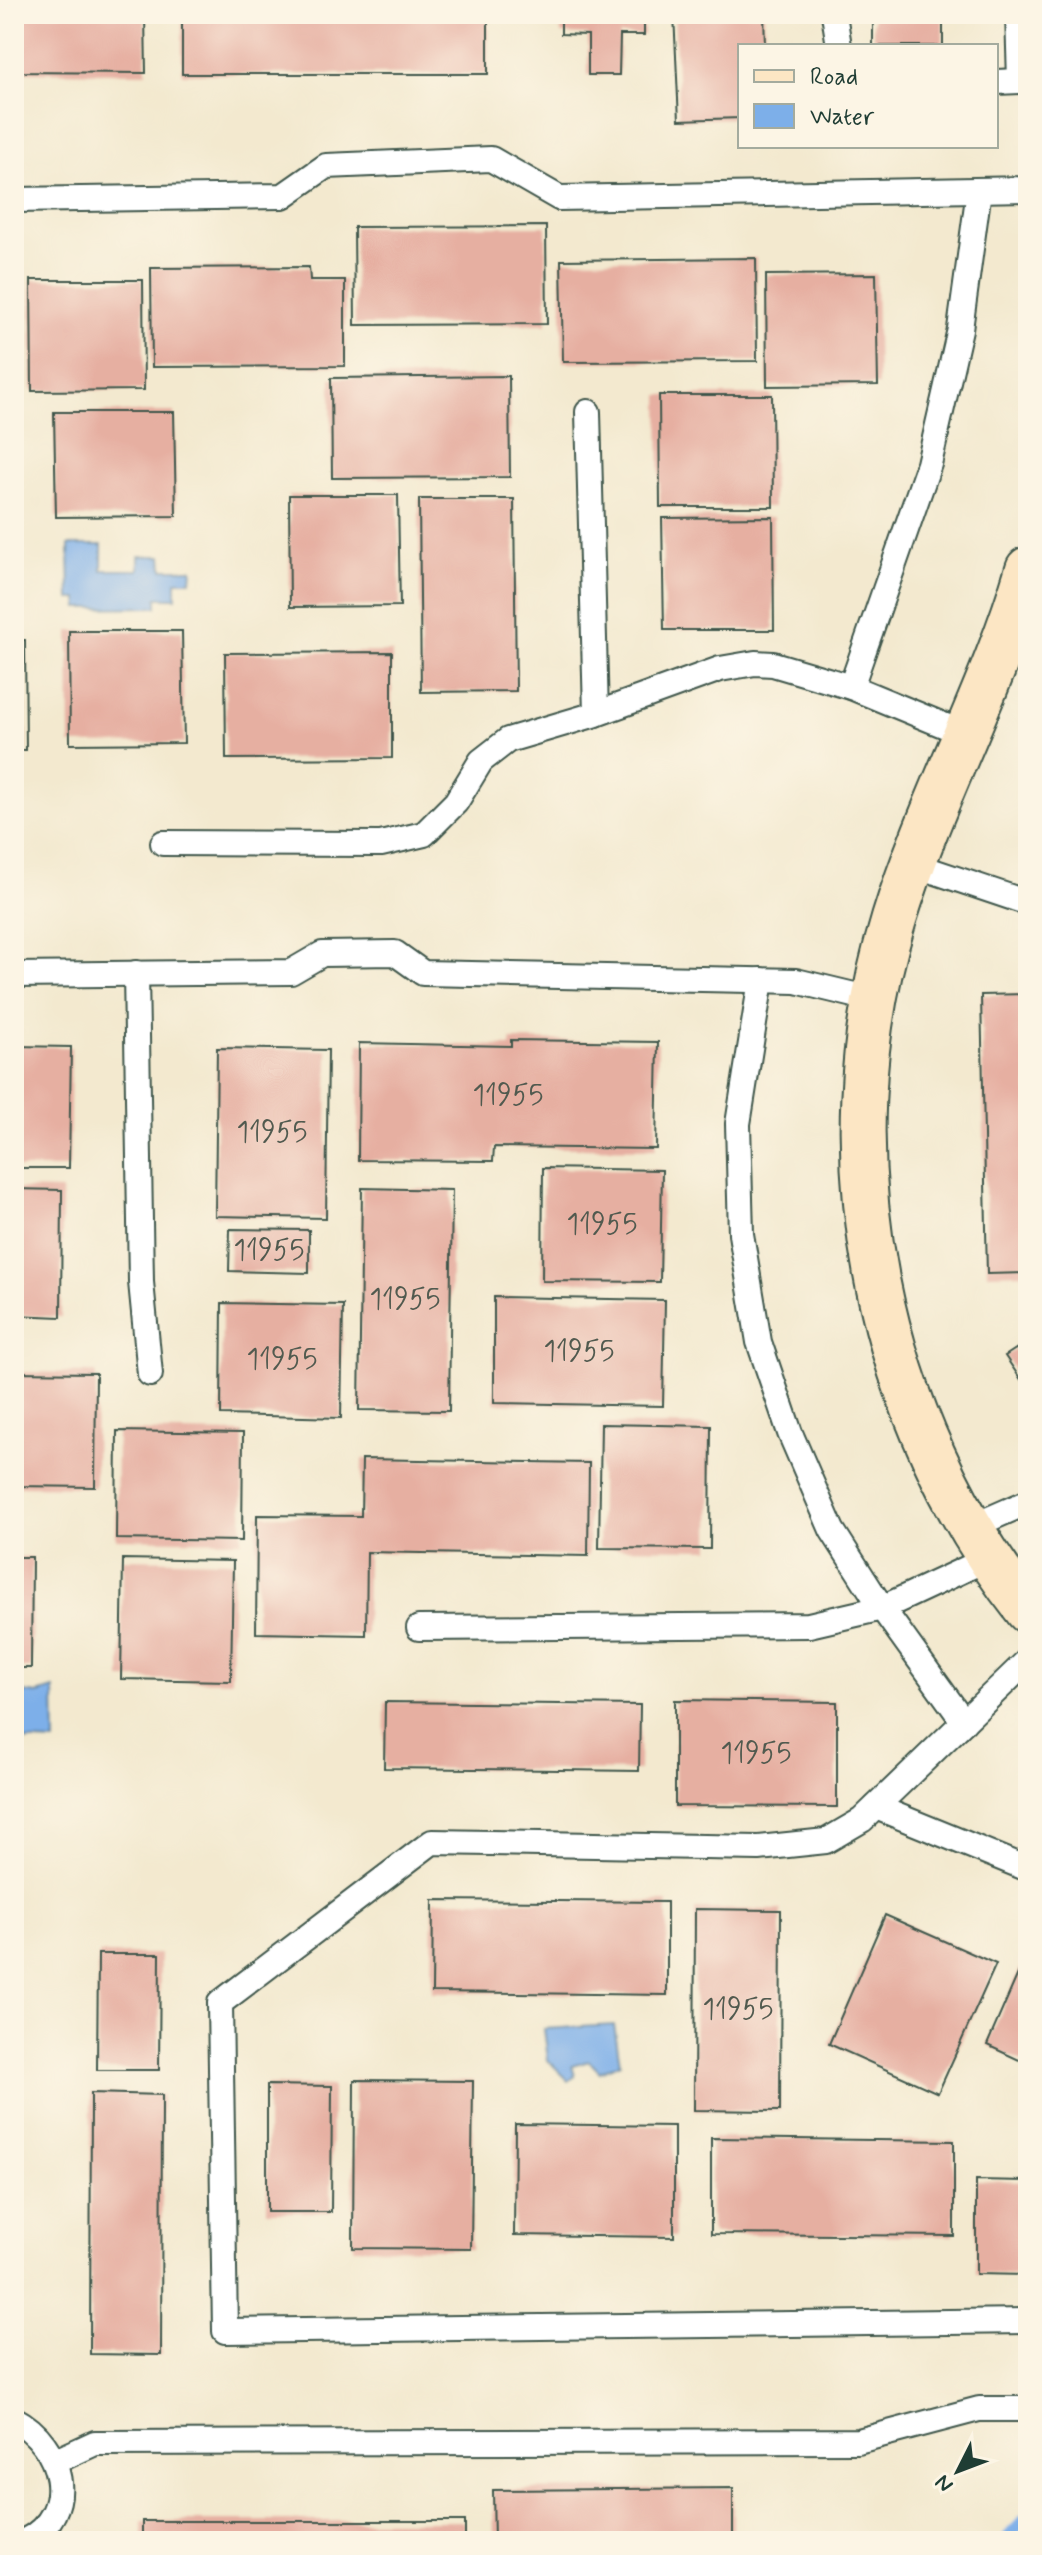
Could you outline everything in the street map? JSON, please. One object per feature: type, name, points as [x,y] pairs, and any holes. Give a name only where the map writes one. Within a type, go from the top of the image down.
[{"type":"street","points":[[1028,569],[1013,621],[912,864],[893,921],[875,1000],[864,1080],[870,1242],[885,1320],[909,1398],[940,1472],[980,1542],[1028,1611]]},
{"type":"lane","points":[[834,14],[839,44]]},
{"type":"lane","points":[[1015,81],[1018,14]]},
{"type":"lane","points":[[14,200],[283,196],[326,166],[491,159],[559,198],[1028,189]]},
{"type":"lane","points":[[851,687],[929,464],[960,329],[979,190]]},
{"type":"lane","points":[[588,412],[596,714]]},
{"type":"lane","points":[[163,843],[381,844],[424,834],[456,802],[481,761],[508,740],[596,714],[720,669],[755,663],[773,664],[851,687],[965,734]]},
{"type":"lane","points":[[912,864],[1027,900]]},
{"type":"lane","points":[[14,975],[291,972],[322,954],[395,953],[423,973],[796,981],[875,1000]]},
{"type":"lane","points":[[136,973],[141,1282],[150,1374]]},
{"type":"lane","points":[[761,980],[738,1124],[741,1234],[759,1342],[790,1433],[832,1530],[882,1608],[964,1722]]},
{"type":"lane","points":[[419,1628],[809,1625],[882,1608],[980,1542],[1028,1502]]},
{"type":"lane","points":[[1028,1660],[862,1820],[826,1841],[759,1848],[432,1842],[220,2003],[225,2331],[1028,2321]]},
{"type":"lane","points":[[876,1807],[1028,1869]]},
{"type":"lane","points":[[56,2461],[95,2443],[858,2441],[979,2409],[1028,2409]]},
{"type":"lane","points":[[14,2419],[45,2442],[56,2461],[59,2482],[57,2503],[48,2522],[25,2541]]},
{"type":"water","points":[[69,545],[102,545],[102,570],[139,570],[139,556],[162,556],[163,569],[192,569],[191,581],[176,581],[176,598],[157,598],[157,607],[79,608],[78,599],[70,599]]},
{"type":"water","points":[[54,1689],[55,1742],[14,1740],[14,1691],[37,1694]]},
{"type":"water","points":[[614,2025],[620,2063],[600,2072],[589,2061],[572,2066],[575,2076],[569,2081],[548,2060],[544,2029]]},
{"type":"building","points":[[14,14],[145,14],[146,73],[14,72]]},
{"type":"building","points":[[182,14],[488,14],[488,74],[182,74]]},
{"type":"building","points":[[561,14],[644,14],[644,35],[620,35],[619,75],[588,75],[588,35],[561,34]]},
{"type":"building","points":[[674,14],[764,14],[765,44],[738,44],[738,118],[679,120]]},
{"type":"building","points":[[873,14],[943,14],[943,44],[873,44]]},
{"type":"building","points":[[546,226],[547,324],[355,325],[354,227]]},
{"type":"building","points":[[756,258],[757,361],[563,362],[561,260]]},
{"type":"building","points":[[309,267],[310,280],[345,280],[345,366],[152,367],[151,268]]},
{"type":"building","points":[[876,274],[878,385],[767,386],[766,275]]},
{"type":"building","points":[[31,280],[143,280],[144,390],[32,391]]},
{"type":"building","points":[[509,376],[510,477],[332,478],[331,378]]},
{"type":"building","points":[[659,395],[772,395],[773,507],[660,507]]},
{"type":"building","points":[[54,412],[174,412],[176,516],[56,517]]},
{"type":"building","points":[[289,495],[398,495],[400,606],[290,607]]},
{"type":"building","points":[[419,499],[514,499],[516,691],[421,692]]},
{"type":"building","points":[[773,517],[774,630],[664,630],[662,518]]},
{"type":"building","points":[[69,631],[182,631],[184,743],[70,744]]},
{"type":"building","points":[[14,640],[25,640],[26,750],[14,750]]},
{"type":"building","points":[[392,652],[392,758],[226,759],[225,653]]},
{"type":"building","points":[[1028,994],[1028,1273],[987,1274],[981,995]]},
{"type":"building","points":[[511,1040],[658,1042],[656,1149],[494,1147],[493,1161],[358,1160],[359,1043],[511,1046]]},
{"type":"building","points":[[14,1046],[71,1047],[69,1168],[14,1168]]},
{"type":"building","points":[[217,1048],[328,1050],[326,1218],[215,1216]]},
{"type":"building","points":[[543,1168],[662,1170],[660,1282],[542,1281]]},
{"type":"building","points":[[362,1188],[452,1190],[449,1411],[359,1410]]},
{"type":"building","points":[[14,1189],[62,1190],[61,1317],[14,1315]]},
{"type":"building","points":[[230,1229],[309,1230],[309,1273],[229,1271]]},
{"type":"building","points":[[494,1297],[665,1300],[663,1406],[494,1403]]},
{"type":"building","points":[[222,1303],[343,1305],[341,1418],[221,1415]]},
{"type":"building","points":[[1028,1341],[1028,1390],[1005,1356]]},
{"type":"building","points":[[14,1372],[96,1373],[95,1487],[14,1486]]},
{"type":"building","points":[[601,1424],[711,1426],[710,1549],[599,1548]]},
{"type":"building","points":[[117,1431],[243,1433],[242,1541],[116,1539]]},
{"type":"building","points":[[362,1459],[589,1463],[588,1556],[367,1552],[366,1635],[256,1633],[257,1515],[361,1516]]},
{"type":"building","points":[[14,1557],[32,1557],[31,1668],[14,1668]]},
{"type":"building","points":[[123,1559],[233,1561],[231,1681],[121,1679]]},
{"type":"building","points":[[675,1700],[837,1702],[837,1807],[675,1806]]},
{"type":"building","points":[[385,1702],[640,1705],[639,1771],[384,1768]]},
{"type":"building","points":[[433,1900],[667,1902],[667,1995],[432,1992]]},
{"type":"building","points":[[695,1909],[781,1910],[780,2111],[694,2110]]},
{"type":"building","points":[[885,1915],[996,1964],[938,2093],[829,2044]]},
{"type":"building","points":[[98,1954],[160,1954],[159,2070],[97,2070]]},
{"type":"building","points":[[1023,1962],[1028,1964],[1028,2064],[987,2045]]},
{"type":"building","points":[[354,2080],[473,2081],[471,2249],[353,2248]]},
{"type":"building","points":[[267,2085],[332,2086],[331,2212],[267,2212]]},
{"type":"building","points":[[91,2093],[162,2095],[161,2355],[90,2354]]},
{"type":"building","points":[[515,2124],[674,2126],[674,2237],[514,2235]]},
{"type":"building","points":[[711,2138],[954,2141],[954,2236],[711,2234]]},
{"type":"building","points":[[976,2180],[1028,2181],[1028,2275],[976,2274]]},
{"type":"building","points":[[733,2488],[733,2541],[494,2541],[493,2490]]},
{"type":"building","points":[[142,2521],[465,2521],[465,2541],[142,2541]]},
{"type":"waterway","points":[[1005,2541],[1028,2516]]}]
